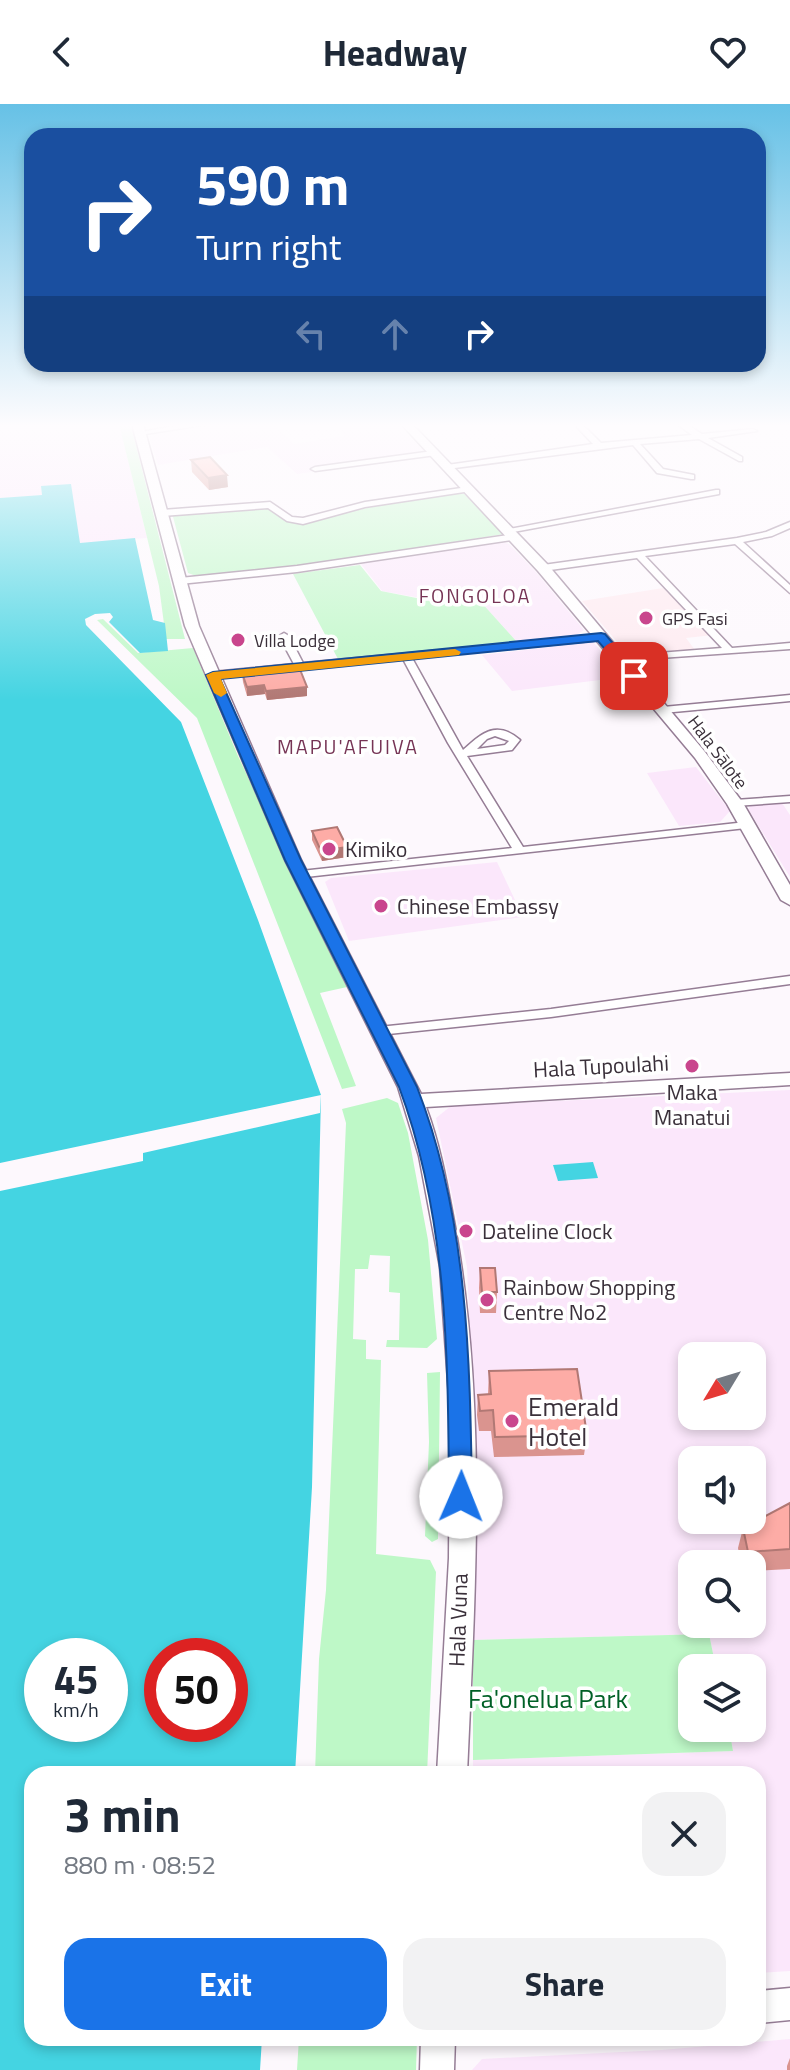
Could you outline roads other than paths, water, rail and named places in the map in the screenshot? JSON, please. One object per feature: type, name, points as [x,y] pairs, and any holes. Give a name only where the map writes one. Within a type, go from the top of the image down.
[{"type":"main road","name":"Hala Vuna","points":[[163,516],[192,626],[213,675],[301,875],[414,1101],[448,1244],[459,1356],[460,1621],[452,1766]]},
{"type":"main road","name":"Hala Sālote","points":[[494,516],[543,568],[663,710],[735,803],[790,900]]},
{"type":"main road","name":"Hala Tupoulahi","points":[[414,1101],[790,1079]]},
{"type":"main road","points":[[766,2006],[790,2004]]},
{"type":"main road","points":[[437,2070],[438,2046]]},
{"type":"street","points":[[285,516],[303,521],[323,516]]},
{"type":"street","points":[[180,581],[311,568],[600,516]]},
{"type":"street","points":[[543,568],[737,541],[769,534],[790,525]]},
{"type":"street","points":[[737,541],[790,590]]},
{"type":"street","points":[[638,554],[730,651]]},
{"type":"street","points":[[284,636],[300,667]]},
{"type":"street","points":[[213,675],[601,637]]},
{"type":"street","points":[[620,659],[790,646]]},
{"type":"street","points":[[407,658],[519,850]]},
{"type":"street","points":[[663,710],[790,698]]},
{"type":"street","points":[[735,803],[790,799]]},
{"type":"street","points":[[301,875],[746,825]]},
{"type":"street","points":[[379,1031],[551,1013],[790,980]]},
{"type":"water","points":[[0,516],[76,516],[80,543],[135,538],[153,620],[165,623],[168,651],[140,653],[109,622],[113,617],[110,613],[95,614],[85,619],[86,625],[181,722],[258,920],[321,1095],[312,1487],[295,1766],[24,1766],[24,2046],[262,2046],[260,2070],[0,2070]]},
{"type":"water","points":[[593,1162],[598,1178],[558,1181],[553,1165]]},
{"type":"place","name":"GPS Fasi","points":[[646,618]]},
{"type":"place","name":"Villa Lodge","points":[[238,640]]},
{"type":"place","name":"Kimiko","points":[[329,849]]},
{"type":"place","name":"Chinese Embassy","points":[[381,906]]},
{"type":"place","name":"Maka Manatui","points":[[692,1066]]},
{"type":"place","name":"Dateline Clock","points":[[466,1231]]},
{"type":"place","name":"Rainbow Shopping Centre No2","points":[[487,1300]]},
{"type":"place","name":"Emerald Hotel","points":[[512,1421]]},
{"type":"district","name":"FONGOLOA","points":[[475,595]]},
{"type":"district","name":"MAPU'AFUIVA","points":[[348,746]]},
{"type":"park label","name":"Fa'onelua Park","points":[[548,1698]]}]
